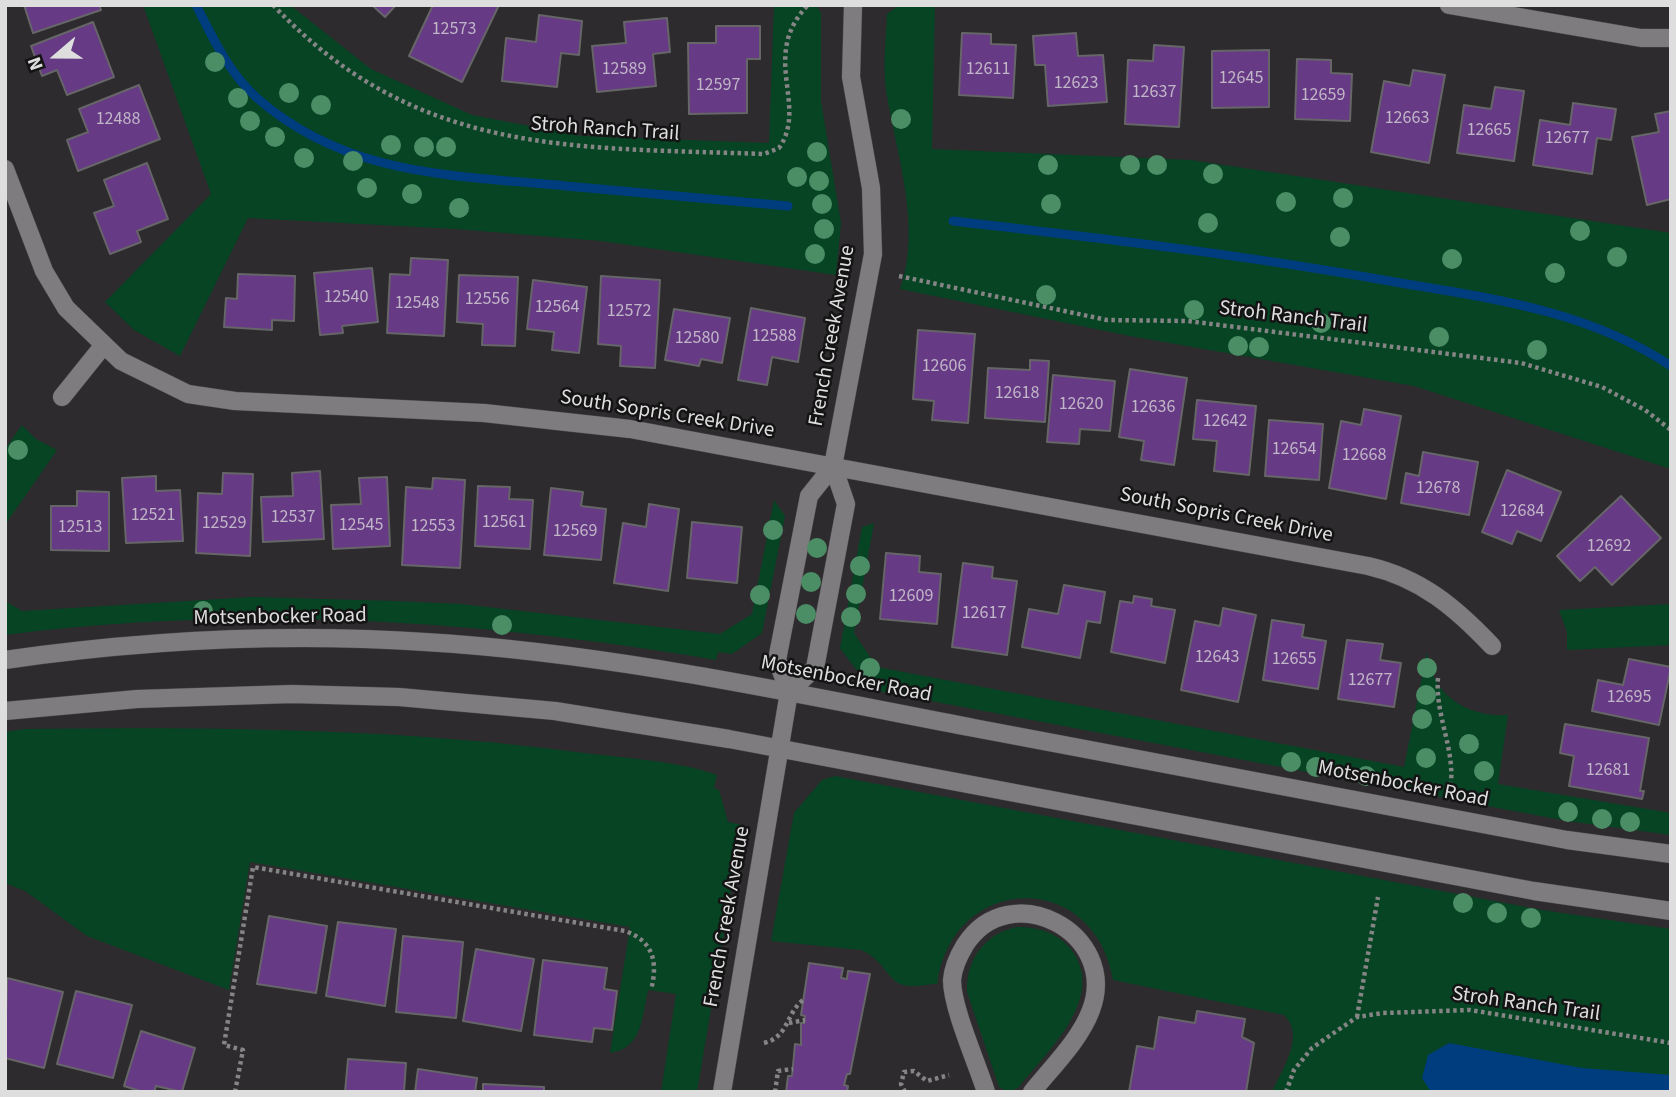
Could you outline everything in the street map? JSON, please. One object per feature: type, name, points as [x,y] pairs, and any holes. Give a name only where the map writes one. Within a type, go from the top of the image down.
[{"type":"street","name":"French Creek Avenue","points":[[722,1092],[789,692],[777,660],[809,496],[833,466],[873,245],[871,188],[851,77],[853,5]]},
{"type":"street","points":[[1449,5],[1642,38],[1671,38]]},
{"type":"street","name":"South Sopris Creek Drive","points":[[5,169],[48,280],[74,318],[121,361],[165,385],[208,398],[431,409],[557,420],[652,433],[1382,569],[1435,594],[1492,646]]},
{"type":"street","points":[[62,397],[103,346]]},
{"type":"street","name":"French Creek Avenue","points":[[789,692],[815,668],[846,504],[833,466]]},
{"type":"street","name":"Motsenbocker Road","points":[[5,660],[81,650],[230,639],[373,639],[492,648],[604,661],[789,692],[1567,839],[1671,854]]},
{"type":"street","points":[[5,710],[126,699],[259,694],[399,697],[608,719],[1534,891],[1671,911]]},
{"type":"street","points":[[986,1092],[956,999],[952,980],[954,968],[961,952],[977,931],[1004,917],[1029,914],[1053,919],[1075,933],[1090,956],[1096,981],[1092,1008],[1085,1023],[1032,1092]]},
{"type":"path","name":"Stroh Ranch Trail","points":[[273,5],[319,49],[371,85],[481,132],[582,148],[764,154],[779,148],[787,132],[785,40],[793,22],[808,5]]},
{"type":"path","name":"Stroh Ranch Trail","points":[[899,276],[1107,320],[1188,321],[1521,363],[1602,387],[1645,410],[1671,430]]},
{"type":"path","points":[[1438,678],[1439,703],[1451,765],[1451,782]]},
{"type":"path","points":[[235,1092],[243,1050],[224,1045],[253,867],[625,931],[641,939],[654,955],[655,975],[651,990]]},
{"type":"path","points":[[1357,1017],[1378,897]]},
{"type":"path","points":[[764,1043],[775,1040],[789,1023],[793,1010],[803,1000]]},
{"type":"path","name":"Stroh Ranch Trail","points":[[1286,1092],[1294,1070],[1306,1054],[1357,1017],[1433,1009],[1470,1010],[1671,1043]]},
{"type":"path","points":[[789,1023],[805,1020]]},
{"type":"path","points":[[775,1092],[778,1071],[793,1069]]},
{"type":"path","points":[[905,1092],[901,1084],[904,1072],[914,1071],[927,1081],[949,1075]]},
{"type":"green space","points":[[143,5],[290,5],[371,69],[472,115],[582,136],[769,143],[774,5],[816,5],[821,13],[821,101],[841,223],[836,275],[601,241],[456,229],[248,218],[180,356],[134,330],[105,302],[211,194]]},
{"type":"green space","points":[[899,5],[935,5],[932,149],[1191,160],[1671,233],[1671,469],[1414,386],[1130,336],[900,289],[909,242],[908,217],[906,192],[887,96],[885,65],[887,14]]},
{"type":"green space","points":[[22,425],[36,439],[57,450],[5,525],[5,449]]},
{"type":"green space","points":[[774,500],[785,516],[762,633],[732,654],[718,652],[716,660],[540,635],[362,621],[183,620],[5,635],[5,601],[22,611],[253,597],[461,604],[720,634],[752,614]]},
{"type":"green space","points":[[874,523],[854,633],[877,667],[1404,767],[1427,652],[1436,681],[1454,701],[1479,712],[1508,715],[1498,784],[1671,813],[1671,835],[1567,821],[878,691],[878,682],[864,680],[840,648],[862,527]]},
{"type":"green space","points":[[1671,604],[1671,645],[1567,650],[1567,632],[1559,610]]},
{"type":"green space","points":[[24,729],[231,729],[438,738],[648,760],[717,775],[714,788],[719,790],[728,822],[742,825],[697,1092],[661,1092],[676,994],[648,990],[635,1038],[621,1050],[610,1053],[630,927],[250,862],[229,990],[87,936],[25,891],[5,883],[5,732]]},
{"type":"green space","points":[[835,776],[1542,910],[1671,929],[1671,1092],[1272,1092],[1293,1043],[1290,1023],[1284,1015],[1113,980],[1101,943],[1080,918],[1053,903],[1024,898],[994,904],[968,921],[948,947],[937,984],[911,986],[898,983],[874,958],[861,950],[771,941],[794,813],[822,780]]},
{"type":"green space","points":[[1017,927],[1046,931],[1065,943],[1080,967],[1082,985],[1078,1004],[1057,1041],[1018,1088],[1008,1092],[999,1087],[967,992],[970,969],[979,950],[995,936]]},
{"type":"water","points":[[1449,1043],[1582,1068],[1671,1075],[1671,1092],[1431,1092],[1422,1078],[1428,1055]]},
{"type":"building","points":[[24,5],[99,5],[101,10],[33,33]]},
{"type":"building","points":[[372,5],[396,5],[385,17]]},
{"type":"building","points":[[433,5],[499,5],[462,82],[409,56]]},
{"type":"building","points":[[539,15],[582,21],[579,55],[561,53],[557,87],[502,81],[506,38],[536,42]]},
{"type":"building","points":[[667,18],[670,52],[653,54],[656,86],[597,92],[592,46],[626,43],[624,22]]},
{"type":"building","points":[[93,22],[114,77],[67,95],[57,70],[42,76],[31,46]]},
{"type":"building","points":[[716,26],[760,26],[760,59],[747,59],[747,113],[689,114],[688,43],[716,43]]},
{"type":"building","points":[[962,33],[991,34],[991,44],[1016,45],[1013,98],[959,95]]},
{"type":"building","points":[[1076,33],[1078,56],[1103,55],[1107,102],[1048,106],[1045,65],[1035,65],[1033,36]]},
{"type":"building","points":[[1154,45],[1184,47],[1179,127],[1125,124],[1128,60],[1153,61]]},
{"type":"building","points":[[1269,50],[1269,107],[1212,108],[1212,51]]},
{"type":"building","points":[[1297,59],[1331,60],[1331,73],[1352,74],[1350,121],[1295,119]]},
{"type":"building","points":[[1413,70],[1445,75],[1429,163],[1371,152],[1384,81],[1410,86]]},
{"type":"building","points":[[139,85],[160,139],[78,171],[67,140],[88,132],[79,109]]},
{"type":"building","points":[[1495,87],[1524,91],[1514,161],[1457,153],[1464,105],[1491,109]]},
{"type":"building","points":[[1573,103],[1616,109],[1611,140],[1597,138],[1592,174],[1533,165],[1540,120],[1570,125]]},
{"type":"building","points":[[1671,111],[1671,199],[1647,205],[1632,137],[1659,132],[1655,114]]},
{"type":"building","points":[[147,163],[168,219],[137,231],[141,242],[110,254],[94,213],[114,206],[104,180]]},
{"type":"building","points":[[411,258],[448,260],[444,336],[387,333],[390,274],[410,275]]},
{"type":"building","points":[[372,268],[378,322],[342,326],[343,333],[320,335],[314,273]]},
{"type":"building","points":[[238,274],[295,276],[294,321],[272,320],[272,330],[224,327],[226,298],[237,299]]},
{"type":"building","points":[[459,275],[518,277],[515,346],[482,345],[483,324],[457,322]]},
{"type":"building","points":[[601,276],[660,280],[655,368],[620,366],[621,346],[598,344]]},
{"type":"building","points":[[533,280],[587,287],[579,353],[552,350],[554,332],[527,329]]},
{"type":"building","points":[[751,308],[805,318],[798,362],[772,357],[767,385],[738,380]]},
{"type":"building","points":[[674,309],[730,318],[722,363],[701,359],[699,366],[665,360]]},
{"type":"building","points":[[918,330],[975,334],[968,423],[932,420],[934,401],[913,399]]},
{"type":"building","points":[[1030,360],[1049,361],[1045,422],[985,418],[988,368],[1030,370]]},
{"type":"building","points":[[1130,369],[1187,378],[1174,465],[1141,460],[1144,441],[1119,437]]},
{"type":"building","points":[[1053,375],[1115,381],[1110,431],[1080,429],[1079,444],[1047,442]]},
{"type":"building","points":[[1197,400],[1256,406],[1249,475],[1214,471],[1217,441],[1193,439]]},
{"type":"building","points":[[1364,409],[1401,416],[1386,499],[1329,488],[1341,421],[1361,425]]},
{"type":"building","points":[[1269,420],[1323,424],[1319,480],[1265,476]]},
{"type":"building","points":[[1423,452],[1478,462],[1469,515],[1401,503],[1406,473],[1419,476]]},
{"type":"building","points":[[1507,470],[1561,492],[1541,541],[1517,531],[1512,544],[1482,532]]},
{"type":"building","points":[[320,471],[324,539],[263,542],[261,497],[293,496],[292,473]]},
{"type":"building","points":[[223,473],[253,474],[250,556],[196,553],[198,493],[222,494]]},
{"type":"building","points":[[156,476],[156,491],[180,490],[183,541],[126,543],[122,478]]},
{"type":"building","points":[[387,477],[390,546],[333,549],[331,505],[361,504],[359,478]]},
{"type":"building","points":[[433,478],[465,480],[460,568],[402,565],[406,487],[432,489]]},
{"type":"building","points":[[478,486],[510,487],[509,499],[533,500],[530,549],[475,546]]},
{"type":"building","points":[[551,488],[583,492],[581,506],[606,509],[601,560],[544,555]]},
{"type":"building","points":[[77,491],[109,492],[109,551],[51,550],[51,506],[77,506]]},
{"type":"building","points":[[1621,496],[1661,538],[1612,585],[1595,567],[1580,581],[1557,556]]},
{"type":"building","points":[[649,504],[679,509],[668,591],[614,583],[623,523],[646,527]]},
{"type":"building","points":[[692,522],[742,527],[737,583],[687,578]]},
{"type":"building","points":[[886,553],[920,556],[919,572],[941,574],[937,624],[880,619]]},
{"type":"building","points":[[963,563],[993,567],[992,578],[1017,581],[1007,655],[952,647]]},
{"type":"building","points":[[1064,585],[1105,592],[1100,623],[1087,621],[1080,658],[1022,647],[1029,609],[1058,614]]},
{"type":"building","points":[[1134,596],[1152,599],[1151,606],[1175,610],[1165,663],[1111,652],[1120,601],[1133,603]]},
{"type":"building","points":[[1223,608],[1256,615],[1238,702],[1181,690],[1195,621],[1220,626]]},
{"type":"building","points":[[1272,620],[1304,625],[1302,637],[1326,641],[1318,689],[1263,680]]},
{"type":"building","points":[[1347,640],[1383,644],[1380,660],[1401,663],[1394,707],[1338,699]]},
{"type":"building","points":[[1629,659],[1671,667],[1659,725],[1592,711],[1598,680],[1623,685]]},
{"type":"building","points":[[1565,724],[1649,738],[1640,791],[1644,791],[1642,799],[1569,786],[1574,756],[1560,753]]},
{"type":"building","points":[[269,916],[327,926],[316,993],[257,984]]},
{"type":"building","points":[[338,922],[396,929],[385,1006],[326,996]]},
{"type":"building","points":[[403,936],[463,942],[456,1018],[396,1012]]},
{"type":"building","points":[[476,949],[534,959],[521,1031],[463,1021]]},
{"type":"building","points":[[543,960],[607,968],[604,989],[617,991],[612,1030],[594,1028],[592,1042],[534,1035]]},
{"type":"building","points":[[809,963],[843,968],[841,978],[847,979],[848,971],[870,974],[850,1074],[847,1074],[844,1085],[848,1086],[847,1092],[786,1092],[788,1076],[792,1076],[795,1044],[801,1045],[801,1023],[804,1023],[805,1016],[801,1015]]},
{"type":"building","points":[[7,978],[63,992],[44,1068],[5,1058]]},
{"type":"building","points":[[76,991],[132,1005],[113,1078],[57,1064]]},
{"type":"building","points":[[1197,1011],[1245,1019],[1242,1037],[1254,1043],[1246,1092],[1129,1092],[1137,1046],[1154,1049],[1159,1017],[1195,1023]]},
{"type":"building","points":[[141,1031],[195,1048],[182,1092],[156,1086],[154,1092],[143,1092],[124,1086]]},
{"type":"building","points":[[348,1059],[406,1063],[404,1092],[345,1092]]},
{"type":"building","points":[[418,1069],[477,1078],[475,1092],[415,1092]]},
{"type":"building","points":[[483,1084],[544,1087],[544,1092],[483,1092]]},
{"type":"waterway","points":[[196,5],[229,66],[257,98],[292,124],[328,144],[365,158],[403,168],[483,179],[788,206]]},
{"type":"waterway","points":[[953,221],[1226,255],[1499,300],[1605,331],[1671,366]]}]
